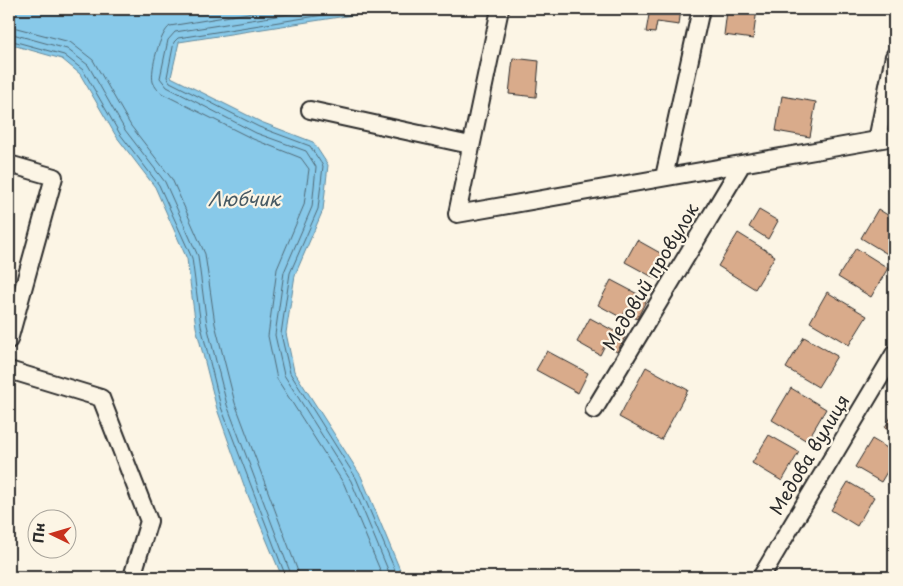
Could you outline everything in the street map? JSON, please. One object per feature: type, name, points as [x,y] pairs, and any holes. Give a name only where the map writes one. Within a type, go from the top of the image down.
[{"type":"street","points":[[500,9],[456,214],[894,137]]},
{"type":"street","points":[[664,177],[701,9]]},
{"type":"street","points":[[877,140],[894,56]]},
{"type":"street","points":[[310,110],[470,145]]},
{"type":"street","points":[[9,164],[54,177],[9,340]]},
{"type":"street","name":"Медовий провулок","points":[[594,410],[742,164]]},
{"type":"street","name":"Медова вулиця","points":[[760,577],[894,354]]},
{"type":"street","points":[[9,370],[101,398],[149,521],[132,577]]},
{"type":"water","name":"Любчик","points":[[9,9],[391,9],[179,42],[171,77],[261,122],[313,142],[328,165],[323,210],[295,275],[286,333],[294,371],[361,476],[403,577],[282,577],[245,488],[217,409],[196,327],[187,259],[155,187],[116,136],[80,74],[62,59],[9,44]]},
{"type":"building","points":[[650,9],[681,9],[679,25],[657,22],[655,33],[646,32]]},
{"type":"building","points":[[747,9],[757,9],[753,39],[724,35],[727,11],[747,13]]},
{"type":"building","points":[[513,58],[539,61],[536,97],[509,94]]},
{"type":"building","points":[[782,96],[816,102],[810,137],[776,131]]},
{"type":"building","points":[[878,209],[894,219],[894,258],[861,238]]},
{"type":"building","points":[[759,210],[778,221],[768,239],[749,227]]},
{"type":"building","points":[[738,233],[775,256],[755,289],[718,266]]},
{"type":"building","points":[[637,240],[662,254],[658,263],[667,268],[660,281],[625,262]]},
{"type":"building","points":[[856,248],[888,268],[871,297],[838,277]]},
{"type":"building","points":[[611,280],[647,299],[637,319],[625,312],[622,318],[598,305]]},
{"type":"building","points":[[827,292],[867,316],[849,345],[810,322]]},
{"type":"building","points":[[590,318],[625,337],[617,352],[605,345],[600,355],[577,342]]},
{"type":"building","points":[[804,337],[837,356],[818,387],[786,368]]},
{"type":"building","points":[[547,351],[588,373],[578,393],[536,370]]},
{"type":"building","points":[[646,367],[688,390],[661,440],[619,417]]},
{"type":"building","points":[[791,388],[826,409],[807,441],[772,420]]},
{"type":"building","points":[[894,412],[894,433],[885,427]]},
{"type":"building","points":[[769,435],[799,452],[782,481],[752,463]]},
{"type":"building","points":[[872,439],[894,452],[894,460],[881,482],[855,467]]},
{"type":"building","points":[[848,482],[874,497],[857,526],[831,510]]}]
